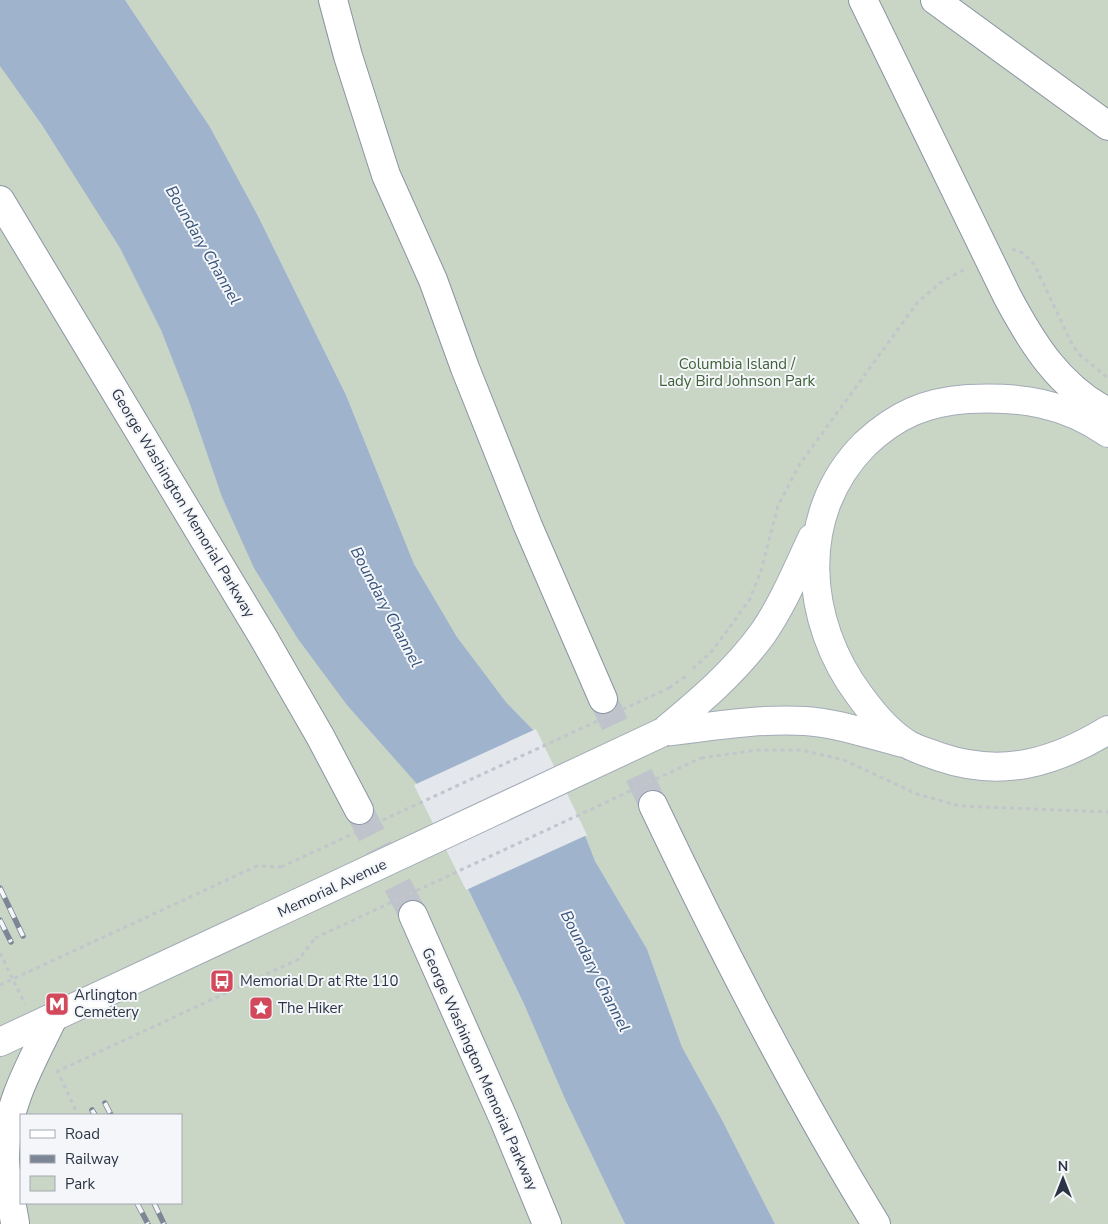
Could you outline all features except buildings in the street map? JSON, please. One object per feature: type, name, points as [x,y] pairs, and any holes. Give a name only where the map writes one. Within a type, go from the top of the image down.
[{"type":"main road","points":[[334,0],[348,56],[386,175],[433,280],[465,368],[528,526],[603,699]]},
{"type":"main road","points":[[863,0],[1007,296],[1036,348],[1060,378],[1088,400],[1108,412]]},
{"type":"main road","points":[[935,0],[964,23],[1108,126]]},
{"type":"main road","name":"George Washington Memorial Parkway","points":[[0,200],[263,636],[320,736],[359,810]]},
{"type":"main road","points":[[1007,296],[1012,330],[1020,351],[1038,376],[1078,414],[1108,433]]},
{"type":"main road","name":"Memorial Avenue","points":[[0,1042],[678,726],[734,669],[763,632],[784,595],[838,480],[857,453],[891,422],[916,409],[943,401],[997,399],[1047,404],[1078,414]]},
{"type":"main road","points":[[820,521],[815,566],[816,586],[818,606],[831,647],[841,669],[866,705],[909,745],[966,764],[1003,766],[1040,761],[1058,756],[1077,748],[1108,730]]},
{"type":"main road","name":"Memorial Avenue","points":[[678,726],[772,720],[807,721],[909,745]]},
{"type":"main road","points":[[653,805],[701,905],[781,1059],[876,1224]]},
{"type":"main road","name":"George Washington Memorial Parkway","points":[[413,915],[504,1120],[547,1224]]},
{"type":"main road","points":[[15,1224],[5,1156],[8,1118],[19,1088],[53,1018]]},
{"type":"main road","points":[[504,1120],[531,1224]]},
{"type":"main road","points":[[0,1182],[15,1224]]},
{"type":"path","points":[[1006,250],[1018,250],[1029,257],[1073,346],[1080,355],[1108,378]]},
{"type":"path","points":[[0,984],[257,866],[281,867],[669,688],[690,673],[713,650],[750,599],[762,571],[778,506],[791,478],[804,457],[918,302],[940,283],[966,269]]},
{"type":"path","points":[[48,1075],[299,959],[314,938],[701,758],[758,750],[802,750],[844,760],[917,794],[960,806],[1108,812]]},
{"type":"green space","name":"Columbia Island / Lady Bird Johnson Park","points":[[125,0],[1108,0],[1108,1224],[775,1224],[721,1118],[682,1047],[647,949],[595,861],[583,830],[535,732],[506,702],[457,637],[414,564],[346,395],[258,216],[210,127]]},
{"type":"green space","points":[[0,39],[199,365],[417,784],[524,1004],[625,1224],[0,1224]]},
{"type":"water","name":"Boundary Channel","points":[[0,0],[125,0],[210,127],[258,216],[346,395],[414,564],[457,637],[506,702],[535,732],[583,830],[595,861],[647,949],[682,1047],[721,1118],[775,1224],[625,1224],[566,1101],[524,1004],[417,784],[347,705],[298,639],[254,568],[222,497],[190,404],[161,330],[120,248],[42,125],[0,66]]},
{"type":"pier","points":[[536,729],[587,835],[466,890],[414,785]]},
{"type":"tunnel","points":[[603,699],[653,805]]},
{"type":"tunnel","points":[[359,810],[413,915]]},
{"type":"railway","points":[[0,888],[23,936]]},
{"type":"railway","points":[[0,920],[11,942]]},
{"type":"railway","points":[[105,1103],[110,1114]]},
{"type":"railway","points":[[92,1110],[94,1114]]},
{"type":"railway","points":[[138,1204],[148,1224]]},
{"type":"railway","points":[[154,1204],[164,1224]]},
{"type":"place","name":"Memorial Dr at Rte 110","points":[[222,981]]},
{"type":"place","name":"Arlington Cemetery","points":[[57,1004]]},
{"type":"place","name":"The Hiker","points":[[261,1008]]}]
